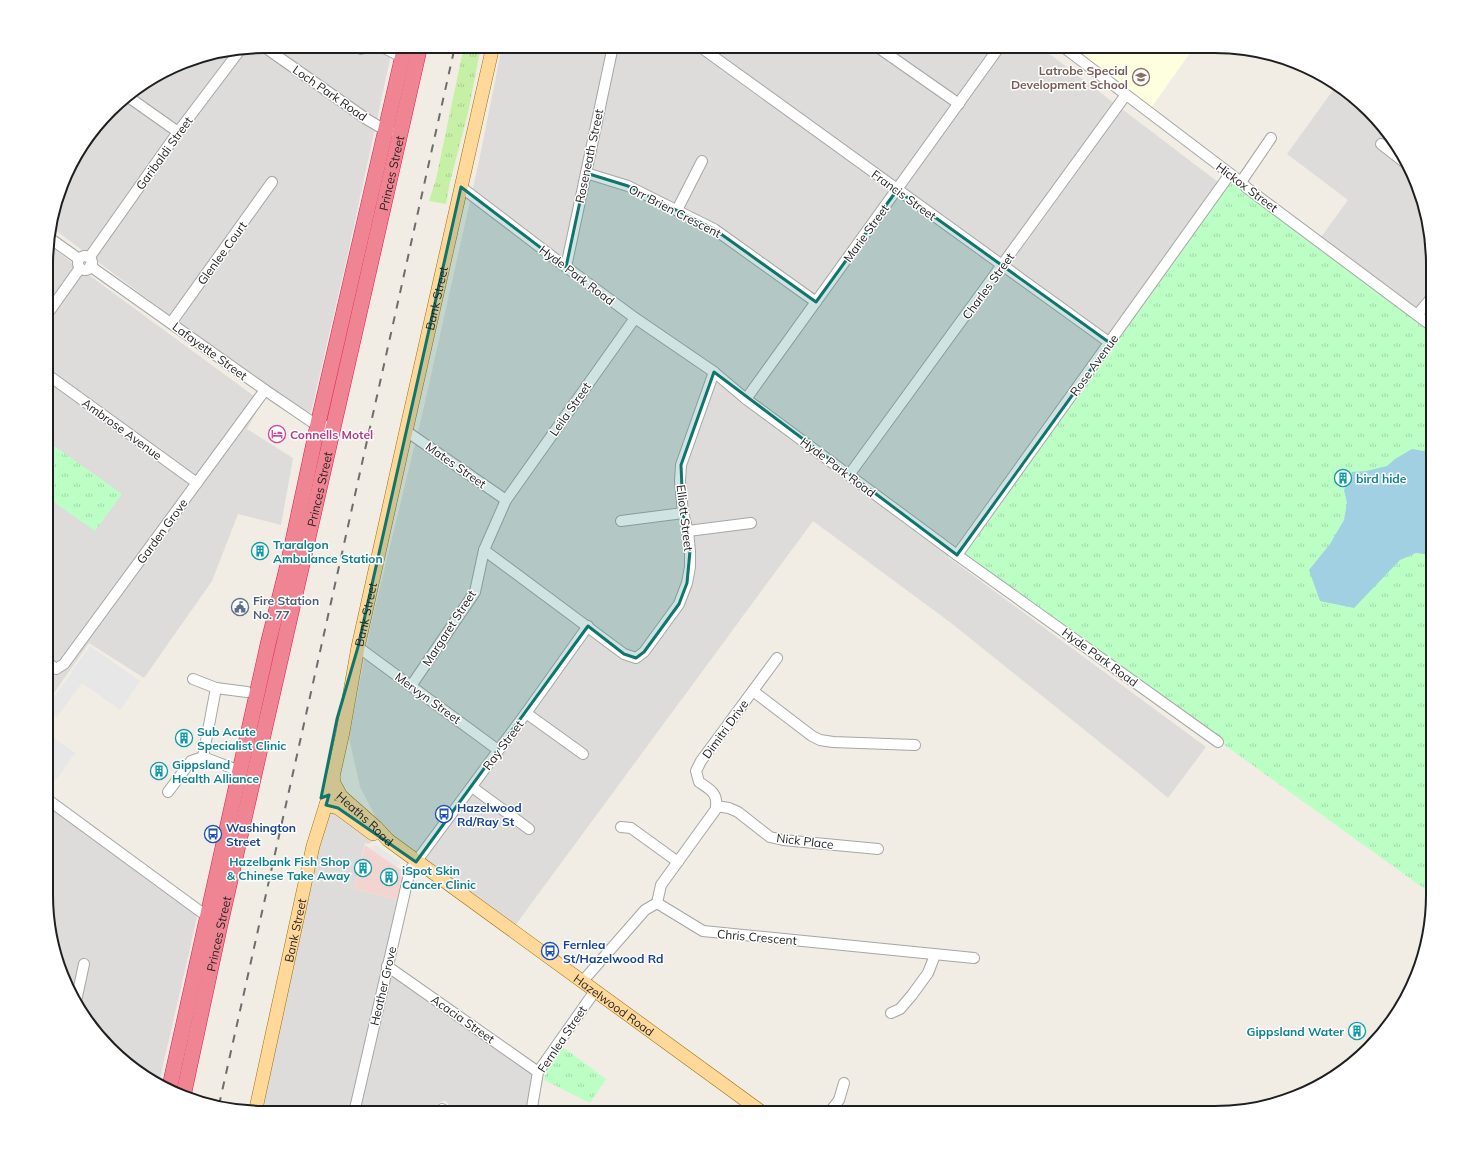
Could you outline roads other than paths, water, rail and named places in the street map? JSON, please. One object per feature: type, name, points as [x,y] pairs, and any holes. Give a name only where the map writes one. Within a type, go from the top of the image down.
[{"type":"highway","name":"Princes Street","points":[[170,1084],[268,644],[288,564],[318,424],[403,53]]},
{"type":"highway","name":"Princes Street","points":[[184,1091],[220,925],[418,53]]},
{"type":"main road","name":"Bank Street","points":[[333,776],[358,647],[491,53]]},
{"type":"main road","name":"Bank Street","points":[[255,1106],[313,846],[329,798],[337,719],[358,647]]},
{"type":"main road","name":"Heaths Road","points":[[333,776],[334,783],[329,798],[338,808],[375,835],[388,840]]},
{"type":"main road","name":"Hazelwood Road","points":[[388,840],[416,862],[752,1106]]},
{"type":"street","name":"Loch Park Road","points":[[273,53],[368,120],[385,130],[400,133]]},
{"type":"street","name":"Roseneath Street","points":[[566,267],[612,53]]},
{"type":"street","name":"Francis Street","points":[[709,53],[1110,343]]},
{"type":"street","points":[[886,53],[959,104]]},
{"type":"street","name":"Marie Street","points":[[746,398],[995,53]]},
{"type":"street","name":"Hickox Street","points":[[1071,53],[1125,96],[1426,322]]},
{"type":"street","name":"Garibaldi Street","points":[[53,306],[178,132],[236,55]]},
{"type":"street","name":"Charles Street","points":[[849,475],[1003,266],[1125,96]]},
{"type":"street","points":[[132,99],[178,132]]},
{"type":"street","points":[[1241,182],[1271,138]]},
{"type":"street","points":[[1381,144],[1397,156]]},
{"type":"street","points":[[677,210],[702,161]]},
{"type":"street","name":"Orr Brien Crescent","points":[[586,173],[628,186],[714,229],[816,302]]},
{"type":"street","name":"Rose Avenue","points":[[957,555],[1230,174]]},
{"type":"street","name":"Glenlee Court","points":[[171,323],[272,182]]},
{"type":"street","name":"Hyde Park Road","points":[[461,187],[635,318],[714,372],[746,398],[957,555],[1218,742]]},
{"type":"street","name":"Lafayette Street","points":[[54,241],[312,422],[333,428]]},
{"type":"street","points":[[1417,315],[1426,304]]},
{"type":"street","name":"Leila Street","points":[[506,500],[635,318]]},
{"type":"street","name":"Elliott Street","points":[[484,550],[624,654],[636,658],[644,652],[679,604],[687,582],[690,567],[688,531],[683,513],[680,481],[681,465],[714,372]]},
{"type":"street","name":"Ambrose Avenue","points":[[53,379],[197,483]]},
{"type":"street","name":"Garden Grove","points":[[53,666],[56,668],[64,664],[265,390]]},
{"type":"street","name":"Mates Street","points":[[406,431],[506,500]]},
{"type":"street","name":"Margaret Street","points":[[411,686],[475,592],[484,550],[506,500]]},
{"type":"street","points":[[621,521],[683,513]]},
{"type":"street","points":[[688,531],[751,523]]},
{"type":"street","name":"Ray Street","points":[[416,862],[588,626]]},
{"type":"street","name":"Mervyn Street","points":[[358,647],[498,750]]},
{"type":"street","name":"Dimitri Drive","points":[[716,806],[717,800],[712,792],[699,782],[696,771],[701,761],[778,658]]},
{"type":"street","points":[[193,679],[216,688],[247,692]]},
{"type":"street","points":[[203,757],[216,688]]},
{"type":"street","points":[[753,691],[812,736],[820,740],[833,742],[915,745]]},
{"type":"street","points":[[526,713],[583,754]]},
{"type":"street","points":[[168,792],[191,761],[203,757],[240,771]]},
{"type":"street","points":[[472,787],[529,829]]},
{"type":"street","points":[[53,803],[220,925]]},
{"type":"street","points":[[582,982],[645,910],[657,902],[661,885],[716,809],[716,806]]},
{"type":"street","name":"Nick Place","points":[[716,806],[729,808],[738,812],[770,836],[783,840],[878,849]]},
{"type":"street","points":[[621,827],[631,828],[678,862]]},
{"type":"street","name":"Heather Grove","points":[[356,1106],[408,875],[412,866],[416,862]]},
{"type":"street","name":"Chris Crescent","points":[[657,902],[703,931],[974,958]]},
{"type":"street","points":[[891,1012],[900,1009],[912,995],[928,973],[935,955]]},
{"type":"street","points":[[78,994],[84,964]]},
{"type":"street","name":"Acacia Street","points":[[387,966],[538,1072]]},
{"type":"street","name":"Fernlea Street","points":[[532,1106],[538,1072],[595,991]]},
{"type":"street","points":[[834,1106],[839,1100],[844,1083]]},
{"type":"water","points":[[1412,449],[1424,451],[1426,450],[1426,554],[1416,553],[1400,560],[1354,608],[1320,601],[1309,570],[1330,544],[1344,520],[1347,503],[1344,490],[1352,472],[1366,471],[1387,466],[1395,459]]},
{"type":"railway","points":[[220,1101],[453,53]]},
{"type":"place","name":"Latrobe Special Development School","points":[[1141,77]]},
{"type":"place","name":"Connells Motel","points":[[277,434]]},
{"type":"place","name":"bird hide","points":[[1343,478]]},
{"type":"place","name":"Traralgon Ambulance Station","points":[[260,551]]},
{"type":"place","name":"Fire Station No. 77","points":[[240,607]]},
{"type":"place","name":"Sub Acute Specialist Clinic","points":[[184,738]]},
{"type":"place","name":"Gippsland Health Alliance","points":[[159,771]]},
{"type":"place","name":"Hazelwood Rd/Ray St","points":[[444,814]]},
{"type":"place","name":"Washington Street","points":[[213,834]]},
{"type":"place","name":"Hazelbank Fish Shop & Chinese Take Away","points":[[363,868]]},
{"type":"place","name":"iSpot Skin Cancer Clinic","points":[[389,877]]},
{"type":"place","name":"Fernlea St/Hazelwood Rd","points":[[550,951]]},
{"type":"place","name":"Gippsland Water","points":[[1357,1031]]}]
